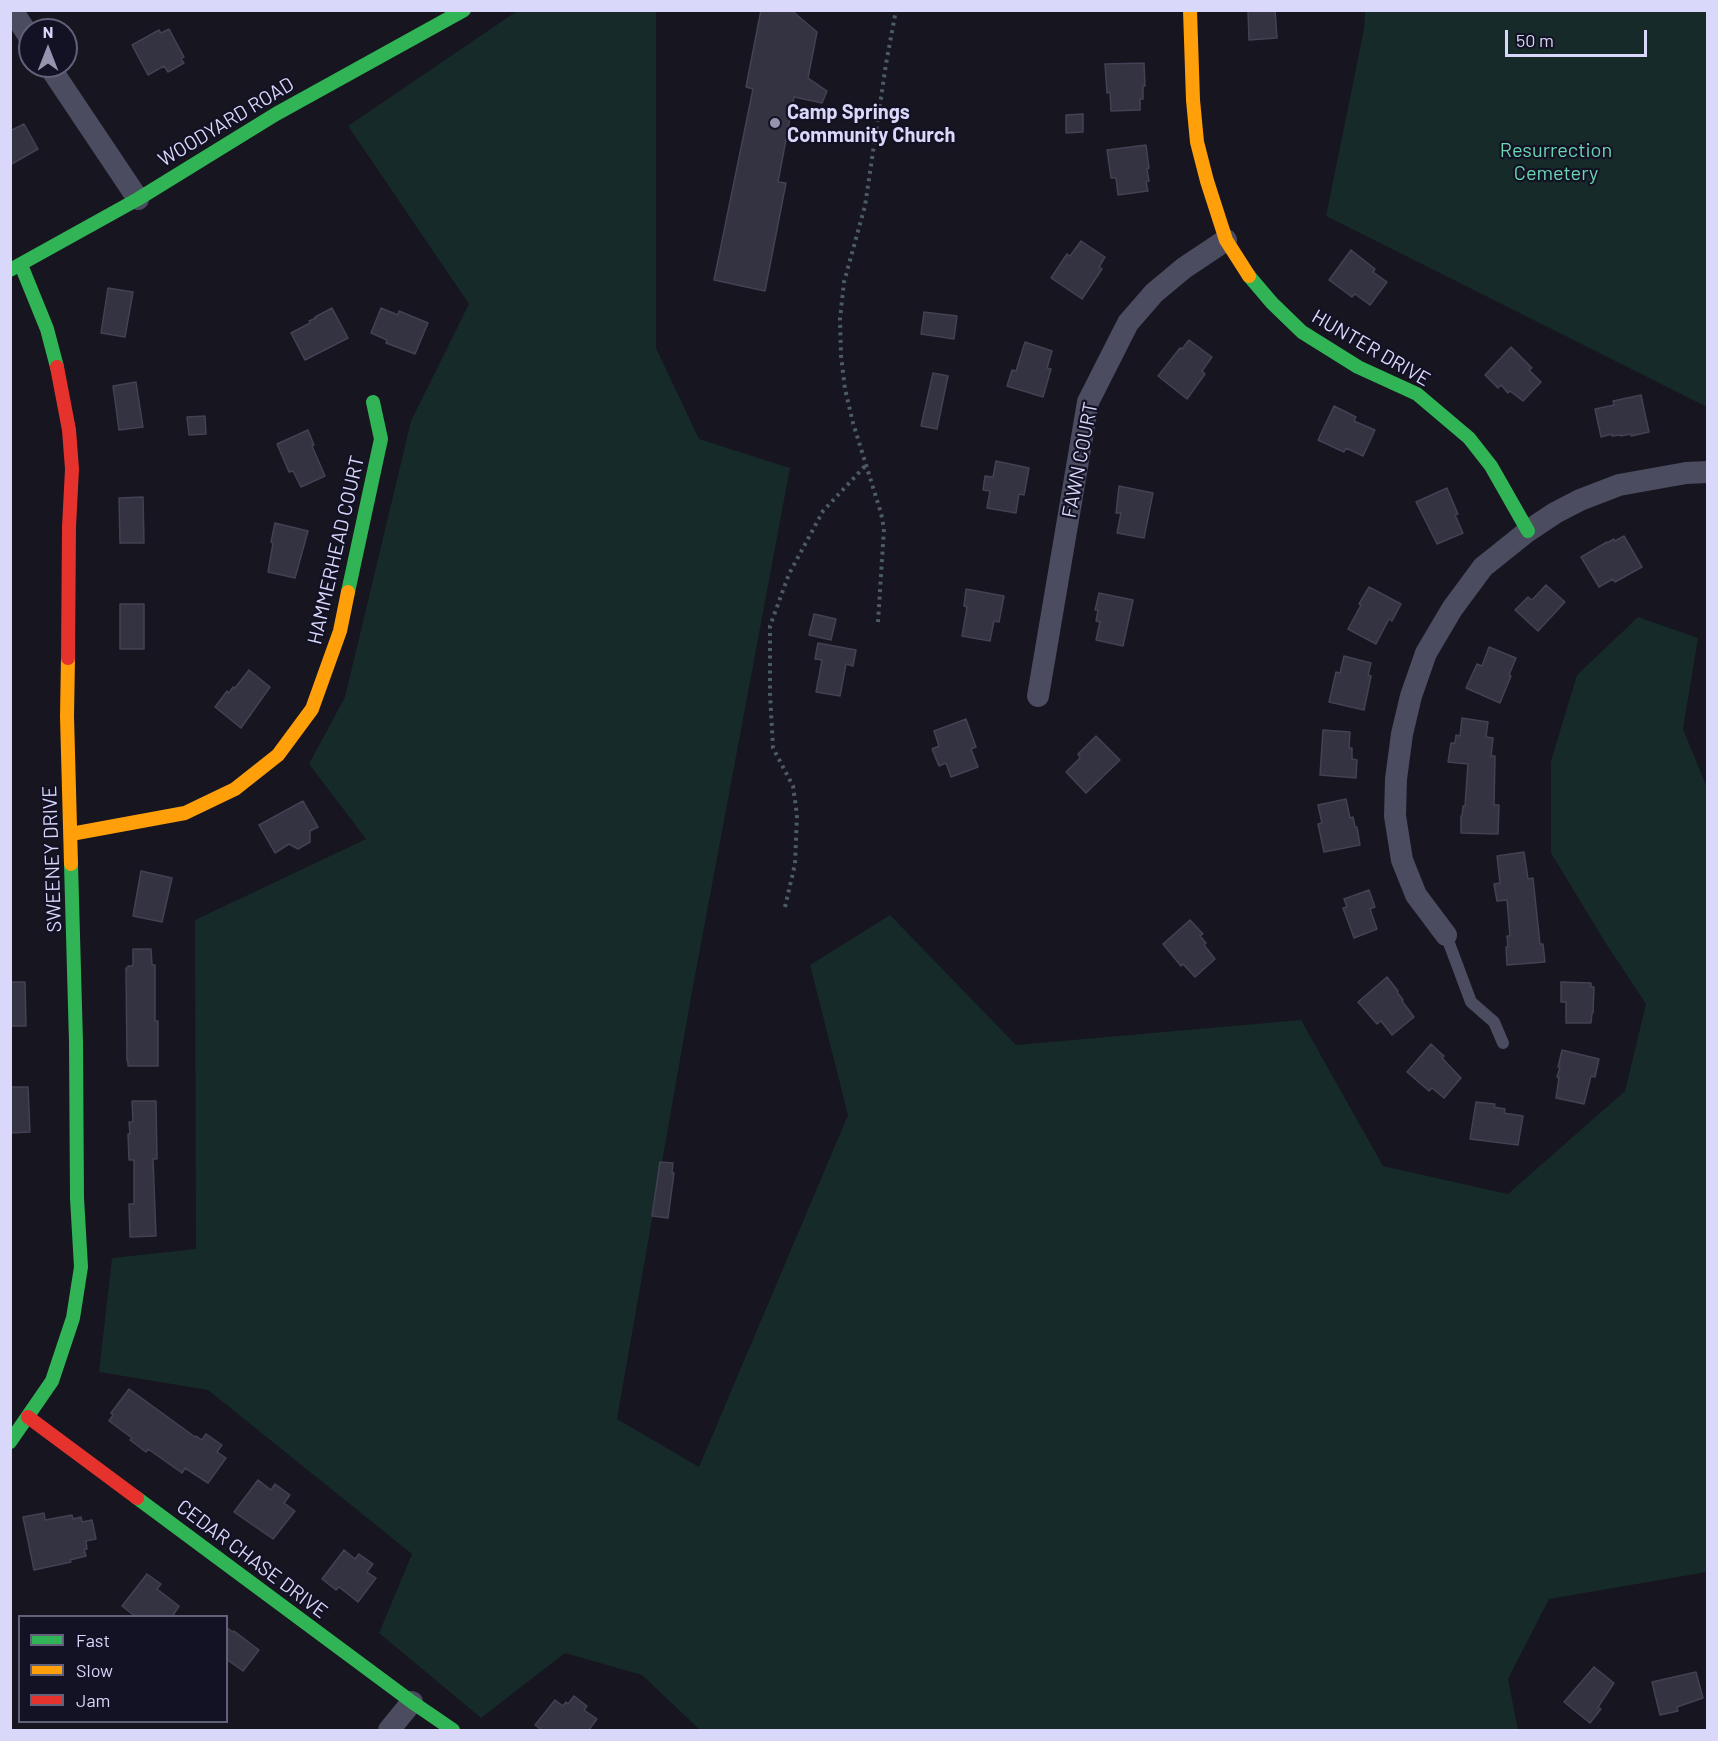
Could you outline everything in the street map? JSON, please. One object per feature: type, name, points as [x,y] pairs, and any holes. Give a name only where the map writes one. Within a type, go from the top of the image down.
[{"type":"street","name":"WOODYARD ROAD","points":[[16,268],[138,199],[286,108],[464,10]]},
{"type":"street","name":"HUNTER DRIVE","points":[[1190,10],[1197,142],[1226,240],[1257,285],[1302,332],[1358,367],[1417,394],[1469,438],[1491,466],[1528,531]]},
{"type":"street","points":[[57,78],[138,199]]},
{"type":"street","name":"FAWN COURT","points":[[1038,696],[1088,402],[1128,323],[1161,287],[1184,268],[1226,240]]},
{"type":"street","name":"SWEENEY DRIVE","points":[[10,1442],[52,1381],[73,1318],[81,1267],[77,1198],[76,1042],[68,705],[69,527],[72,469],[67,421],[47,329],[16,268]]},
{"type":"street","name":"HAMMERHEAD COURT","points":[[71,834],[185,813],[235,789],[278,755],[312,709],[340,631],[381,439],[373,402]]},
{"type":"street","points":[[1446,934],[1416,895],[1402,860],[1395,816],[1396,779],[1402,734],[1411,696],[1426,653],[1452,609],[1483,567],[1528,531],[1555,513],[1580,500],[1620,485],[1686,473],[1707,472]]},
{"type":"street","name":"CEDAR CHASE DRIVE","points":[[28,1417],[453,1731]]},
{"type":"street","points":[[389,1731],[412,1702]]},
{"type":"lane","points":[[1446,934],[1471,1002],[1494,1022],[1503,1043]]},
{"type":"path","points":[[878,622],[884,529],[852,423],[841,356],[840,319],[844,282],[865,207],[896,10]]},
{"type":"path","points":[[785,907],[795,864],[797,815],[793,786],[773,748],[770,626],[789,574],[823,511],[866,465]]},
{"type":"green space","points":[[517,11],[656,11],[656,348],[699,439],[790,468],[691,997],[617,1419],[699,1467],[848,1115],[810,965],[890,915],[1016,1045],[1301,1020],[1383,1166],[1508,1194],[1625,1091],[1646,1004],[1551,853],[1551,761],[1577,675],[1638,617],[1698,638],[1683,729],[1708,790],[1707,1572],[1549,1599],[1508,1679],[1518,1730],[700,1730],[642,1675],[565,1653],[481,1718],[379,1633],[412,1554],[208,1390],[99,1372],[112,1258],[196,1249],[195,920],[366,839],[309,764],[345,697],[411,421],[469,304],[348,126]]},
{"type":"green space","name":"Resurrection Cemetery","points":[[1365,11],[1707,11],[1707,407],[1326,216],[1364,29]]},
{"type":"building","points":[[761,10],[791,10],[817,32],[808,78],[827,91],[822,103],[794,97],[778,182],[786,183],[765,291],[714,280],[753,89],[746,87]]},
{"type":"building","points":[[1248,10],[1275,10],[1277,38],[1249,40]]},
{"type":"building","points":[[169,29],[184,57],[181,59],[184,63],[168,72],[164,66],[148,75],[132,45],[159,30],[161,33]]},
{"type":"building","points":[[1144,63],[1145,86],[1143,86],[1143,99],[1140,99],[1140,110],[1111,111],[1105,64]]},
{"type":"building","points":[[1083,114],[1083,132],[1066,133],[1066,115]]},
{"type":"building","points":[[24,124],[38,149],[10,165],[10,131]]},
{"type":"building","points":[[1146,145],[1149,168],[1147,169],[1149,181],[1146,182],[1148,191],[1118,195],[1116,178],[1111,178],[1107,150]]},
{"type":"building","points":[[1081,241],[1105,257],[1099,267],[1102,269],[1082,299],[1051,278],[1067,254],[1070,256]]},
{"type":"building","points":[[1351,250],[1375,269],[1373,272],[1387,282],[1370,305],[1355,294],[1352,297],[1329,280]]},
{"type":"building","points":[[108,288],[133,292],[125,337],[101,333]]},
{"type":"building","points":[[332,308],[348,338],[305,360],[291,333]]},
{"type":"building","points":[[381,308],[398,315],[399,311],[428,323],[415,354],[386,343],[387,340],[371,333]]},
{"type":"building","points":[[924,312],[957,316],[954,339],[921,334]]},
{"type":"building","points":[[1189,340],[1212,357],[1202,371],[1205,374],[1187,399],[1158,376]]},
{"type":"building","points":[[1025,342],[1052,351],[1047,368],[1051,369],[1043,397],[1007,386],[1012,370],[1016,371]]},
{"type":"building","points":[[1511,347],[1532,368],[1529,370],[1541,382],[1523,401],[1510,391],[1508,393],[1501,385],[1498,388],[1485,375]]},
{"type":"building","points":[[933,373],[948,376],[937,429],[921,426]]},
{"type":"building","points":[[136,382],[143,427],[119,430],[113,386]]},
{"type":"building","points":[[1641,395],[1649,432],[1631,436],[1630,434],[1612,436],[1612,434],[1601,437],[1595,409],[1614,405],[1613,401]]},
{"type":"building","points":[[1334,406],[1356,417],[1354,421],[1375,430],[1363,456],[1346,448],[1344,452],[1318,440]]},
{"type":"building","points":[[205,416],[206,434],[189,435],[187,417]]},
{"type":"building","points":[[308,430],[325,476],[301,487],[293,471],[289,472],[277,444]]},
{"type":"building","points":[[996,461],[1029,468],[1024,495],[1019,494],[1016,513],[987,508],[990,491],[983,490],[985,476],[993,477]]},
{"type":"building","points":[[1119,486],[1153,493],[1144,538],[1117,533],[1121,513],[1116,513]]},
{"type":"building","points":[[1447,488],[1463,533],[1437,544],[1416,502]]},
{"type":"building","points":[[143,497],[144,543],[120,543],[119,498]]},
{"type":"building","points":[[275,523],[308,531],[295,578],[268,572]]},
{"type":"building","points":[[1624,536],[1642,567],[1615,582],[1613,579],[1599,587],[1581,557],[1607,542]]},
{"type":"building","points":[[1546,585],[1565,602],[1538,631],[1515,610],[1528,597],[1532,600]]},
{"type":"building","points":[[1369,587],[1401,604],[1392,621],[1389,619],[1376,644],[1348,629]]},
{"type":"building","points":[[966,589],[1004,596],[999,622],[994,621],[990,641],[962,636],[967,607],[964,606]]},
{"type":"building","points":[[1099,593],[1133,600],[1123,646],[1096,640],[1100,622],[1096,621],[1098,610],[1095,610]]},
{"type":"building","points":[[120,604],[144,604],[144,649],[120,649]]},
{"type":"building","points":[[814,614],[836,619],[831,640],[809,635]]},
{"type":"building","points":[[818,643],[856,650],[853,666],[846,664],[840,696],[816,692],[822,660],[815,659]]},
{"type":"building","points":[[1489,647],[1516,658],[1500,703],[1466,688],[1477,664],[1482,666]]},
{"type":"building","points":[[1344,656],[1371,663],[1368,675],[1371,676],[1364,710],[1329,702],[1336,672],[1340,673]]},
{"type":"building","points":[[249,670],[270,687],[241,728],[215,707],[227,691],[229,693],[233,687],[235,688]]},
{"type":"building","points":[[1462,718],[1488,722],[1486,737],[1493,738],[1491,756],[1495,756],[1494,805],[1499,805],[1498,834],[1461,833],[1468,764],[1448,762],[1451,743],[1455,743],[1456,735],[1460,736]]},
{"type":"building","points":[[966,719],[976,747],[971,749],[978,767],[951,777],[946,763],[939,766],[932,749],[939,746],[934,731]]},
{"type":"building","points":[[1323,730],[1350,732],[1349,748],[1352,748],[1352,759],[1357,760],[1356,778],[1320,775]]},
{"type":"building","points":[[1096,736],[1120,760],[1086,793],[1066,772],[1080,758],[1078,754]]},
{"type":"building","points":[[1346,799],[1350,818],[1353,817],[1355,827],[1357,827],[1360,845],[1324,852],[1318,824],[1322,823],[1318,805]]},
{"type":"building","points":[[303,801],[318,827],[310,831],[310,842],[298,849],[289,844],[275,853],[259,825]]},
{"type":"building","points":[[1524,852],[1528,879],[1533,878],[1540,944],[1543,944],[1545,962],[1507,965],[1507,936],[1510,936],[1507,900],[1497,901],[1494,884],[1500,883],[1497,856]]},
{"type":"building","points":[[141,871],[172,878],[162,922],[133,916]]},
{"type":"building","points":[[1369,890],[1375,907],[1370,909],[1377,929],[1354,938],[1343,908],[1347,907],[1344,899]]},
{"type":"building","points":[[1190,920],[1203,934],[1200,936],[1206,943],[1204,945],[1215,959],[1195,977],[1183,964],[1181,966],[1163,944]]},
{"type":"building","points":[[133,949],[151,949],[152,965],[155,965],[158,1066],[128,1066],[126,968],[133,966]]},
{"type":"building","points":[[1387,977],[1414,1017],[1392,1035],[1381,1021],[1377,1024],[1358,1002]]},
{"type":"building","points":[[10,982],[25,982],[26,1026],[10,1026]]},
{"type":"building","points":[[1561,982],[1591,983],[1591,987],[1594,987],[1591,1023],[1566,1023],[1566,1002],[1561,1002]]},
{"type":"building","points":[[1431,1044],[1444,1056],[1442,1058],[1461,1078],[1444,1098],[1432,1088],[1429,1091],[1407,1072]]},
{"type":"building","points":[[1562,1050],[1599,1059],[1595,1077],[1591,1076],[1584,1104],[1556,1098],[1560,1067],[1558,1067]]},
{"type":"building","points":[[10,1087],[28,1087],[30,1132],[10,1133]]},
{"type":"building","points":[[132,1101],[156,1101],[157,1159],[153,1159],[156,1236],[130,1237],[129,1204],[134,1204],[134,1160],[129,1160],[128,1134],[130,1134],[129,1122],[133,1122]]},
{"type":"building","points":[[1476,1102],[1495,1104],[1494,1107],[1505,1109],[1504,1113],[1523,1116],[1518,1145],[1470,1139]]},
{"type":"building","points":[[660,1162],[673,1163],[672,1173],[674,1173],[668,1218],[652,1216]]},
{"type":"building","points":[[129,1389],[195,1437],[202,1440],[206,1434],[222,1445],[217,1452],[226,1458],[208,1483],[185,1468],[182,1473],[148,1449],[146,1452],[109,1421],[113,1415],[111,1413]]},
{"type":"building","points":[[258,1480],[271,1490],[275,1484],[290,1495],[284,1503],[295,1511],[273,1539],[234,1512]]},
{"type":"building","points":[[44,1513],[45,1520],[72,1515],[73,1519],[81,1517],[82,1522],[92,1520],[96,1539],[86,1541],[87,1549],[84,1549],[86,1556],[70,1560],[71,1562],[34,1570],[23,1517]]},
{"type":"building","points":[[344,1550],[355,1559],[359,1554],[373,1564],[367,1572],[376,1578],[358,1602],[339,1587],[336,1590],[322,1579]]},
{"type":"building","points":[[147,1574],[161,1584],[157,1589],[179,1606],[173,1615],[133,1615],[122,1606]]},
{"type":"building","points":[[228,1628],[259,1650],[243,1671],[228,1660]]},
{"type":"building","points":[[1594,1667],[1614,1683],[1598,1707],[1601,1709],[1590,1723],[1564,1702]]},
{"type":"building","points":[[1696,1672],[1703,1698],[1677,1707],[1678,1711],[1660,1715],[1652,1682]]},
{"type":"building","points":[[574,1696],[587,1706],[584,1710],[597,1719],[588,1731],[543,1731],[535,1725],[555,1700],[563,1706],[566,1702],[568,1704]]},
{"type":"traffic: fast","points":[[10,270],[138,199],[276,114],[464,10]]},
{"type":"traffic: fast","points":[[21,265],[47,329],[57,367]]},
{"type":"traffic: fast","points":[[1249,276],[1272,303],[1302,332],[1358,367],[1417,394],[1469,438],[1491,466],[1528,531]]},
{"type":"traffic: fast","points":[[348,592],[381,439],[373,402]]},
{"type":"traffic: fast","points":[[10,1442],[52,1381],[73,1318],[81,1267],[77,1198],[76,1042],[71,864]]},
{"type":"traffic: fast","points":[[137,1498],[453,1730]]},
{"type":"traffic: slow","points":[[1190,10],[1197,142],[1226,240],[1249,276]]},
{"type":"traffic: slow","points":[[71,834],[185,813],[235,789],[278,755],[312,709],[340,631],[348,592]]},
{"type":"traffic: slow","points":[[68,658],[67,716],[71,864]]},
{"type":"traffic: jam","points":[[57,367],[69,430],[72,469],[68,658]]},
{"type":"traffic: jam","points":[[28,1417],[137,1498]]},
{"type":"place","name":"Camp Springs Community Church","points":[[775,123]]}]
